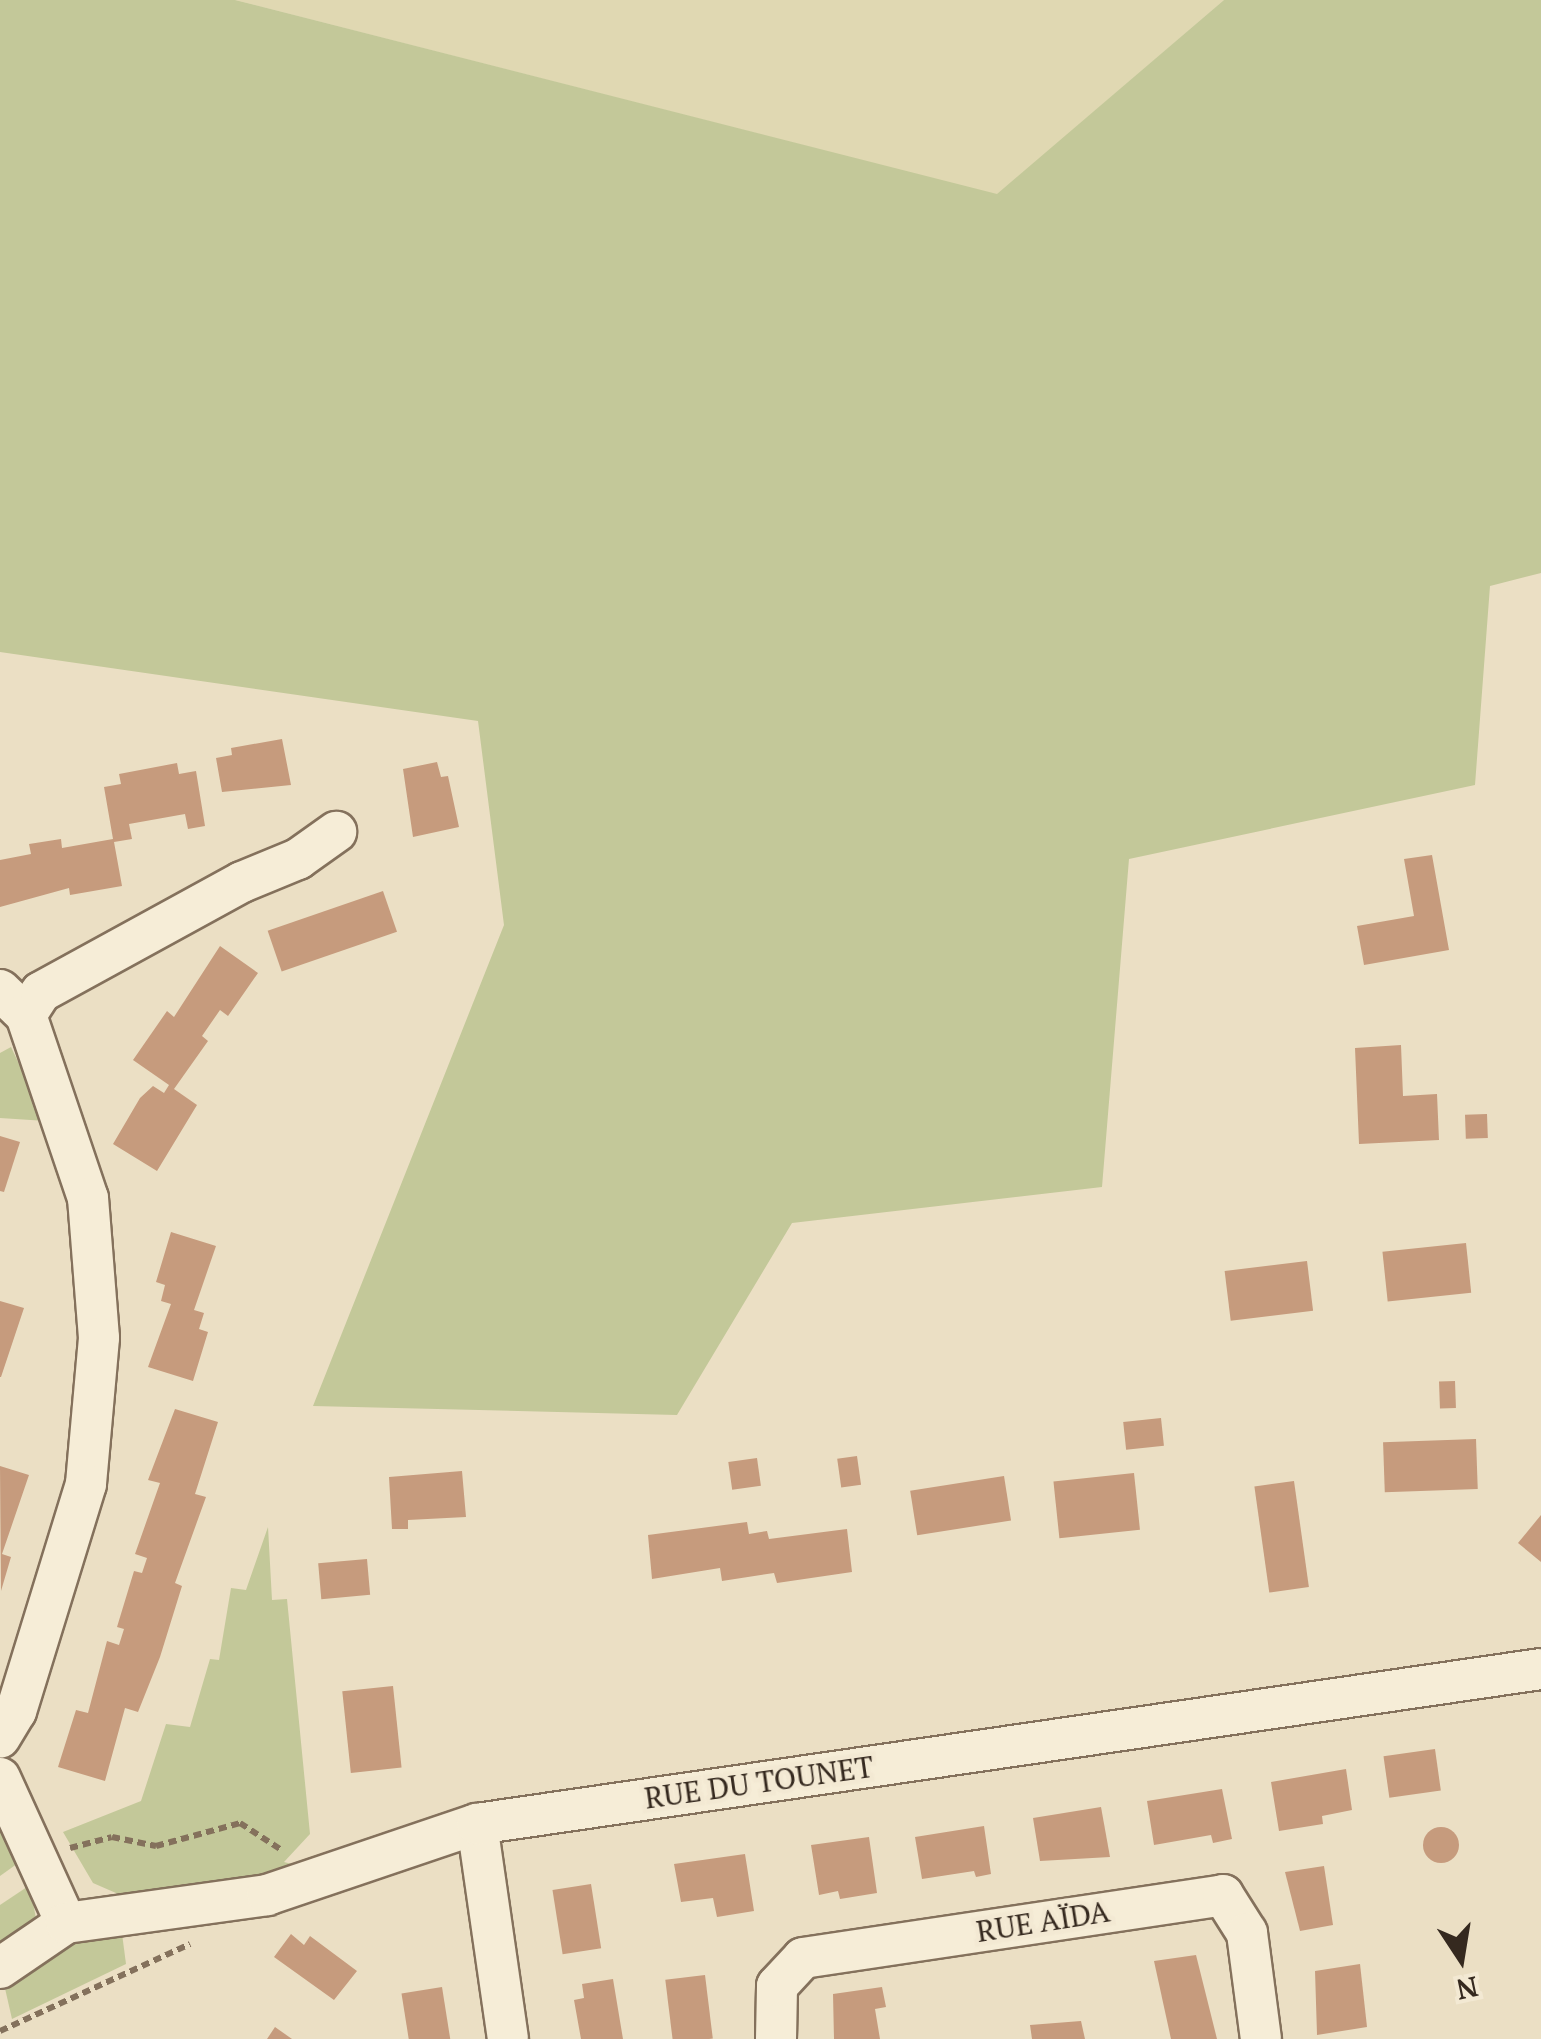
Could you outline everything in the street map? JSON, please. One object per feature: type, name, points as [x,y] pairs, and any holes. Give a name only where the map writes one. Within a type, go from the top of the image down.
[{"type":"street","points":[[0,1738],[16,1711],[86,1484],[99,1338],[88,1198],[13,1002],[41,992],[242,882],[298,859],[336,832]]},
{"type":"street","name":"RUE DU TOUNET","points":[[0,1968],[66,1923],[267,1894],[477,1824],[1541,1668]]},
{"type":"street","points":[[0,1778],[66,1923]]},
{"type":"street","points":[[477,1824],[508,2039]]},
{"type":"street","name":"RUE AÏDA","points":[[776,2039],[777,1986],[803,1958],[1224,1895],[1247,1934],[1261,2039]]},
{"type":"path","points":[[39,1858],[112,1837],[156,1846],[240,1823],[281,1851],[298,1849]]},
{"type":"path","points":[[0,2031],[200,1940]]},
{"type":"shaded area","points":[[235,0],[1224,0],[997,195]]},
{"type":"green space","points":[[0,0],[235,0],[997,194],[1224,0],[1541,0],[1541,573],[1490,586],[1475,785],[1129,859],[1102,1187],[792,1223],[677,1415],[313,1406],[504,925],[478,721],[0,652]]},
{"type":"green space","points":[[11,1047],[46,1121],[0,1118],[0,1053]]},
{"type":"green space","points":[[268,1527],[272,1600],[287,1599],[310,1834],[284,1862],[299,1866],[231,1887],[132,1900],[93,1883],[63,1832],[141,1801],[166,1724],[190,1727],[210,1659],[219,1660],[231,1588],[246,1590]]},
{"type":"green space","points":[[0,1820],[21,1861],[0,1876]]},
{"type":"green space","points":[[30,1885],[36,1919],[0,1951],[0,1905]]},
{"type":"green space","points":[[121,1926],[126,1964],[12,2019],[4,1984],[62,1945]]},
{"type":"building","points":[[282,739],[291,785],[222,792],[216,758],[232,755],[231,748]]},
{"type":"building","points":[[437,762],[441,777],[448,776],[459,827],[413,837],[403,769]]},
{"type":"building","points":[[177,763],[179,774],[196,771],[205,826],[188,829],[185,814],[129,824],[132,839],[114,842],[122,886],[70,895],[69,888],[0,907],[0,860],[31,854],[29,844],[61,839],[62,848],[113,839],[104,787],[121,784],[119,774]]},
{"type":"building","points":[[1432,855],[1449,950],[1364,965],[1357,926],[1414,916],[1404,859]]},
{"type":"building","points":[[383,891],[397,932],[282,971],[268,931]]},
{"type":"building","points":[[220,946],[258,973],[228,1016],[220,1010],[202,1036],[208,1041],[174,1089],[197,1105],[157,1171],[113,1144],[140,1098],[153,1086],[164,1093],[169,1085],[133,1060],[167,1011],[174,1017]]},
{"type":"building","points":[[1401,1045],[1403,1096],[1437,1094],[1439,1140],[1359,1144],[1355,1048]]},
{"type":"building","points":[[1487,1114],[1488,1138],[1466,1139],[1465,1115]]},
{"type":"building","points":[[0,1136],[20,1142],[4,1192],[0,1191]]},
{"type":"building","points":[[171,1232],[216,1246],[194,1310],[204,1313],[199,1329],[208,1332],[193,1381],[148,1367],[171,1304],[161,1301],[165,1285],[156,1282]]},
{"type":"building","points":[[1466,1243],[1471,1293],[1388,1302],[1382,1252]]},
{"type":"building","points":[[1307,1261],[1313,1311],[1231,1321],[1225,1271]]},
{"type":"building","points":[[0,1301],[24,1308],[1,1377],[0,1377]]},
{"type":"building","points":[[1455,1381],[1456,1408],[1440,1409],[1439,1382]]},
{"type":"building","points":[[175,1409],[218,1422],[195,1494],[206,1497],[175,1583],[182,1586],[160,1657],[138,1712],[125,1708],[105,1781],[58,1767],[76,1710],[88,1713],[107,1641],[119,1645],[124,1629],[117,1627],[134,1571],[142,1573],[147,1558],[135,1554],[160,1483],[148,1480]]},
{"type":"building","points":[[1161,1418],[1164,1446],[1126,1450],[1123,1422]]},
{"type":"building","points":[[1476,1439],[1478,1489],[1385,1492],[1383,1442]]},
{"type":"building","points":[[857,1456],[861,1485],[841,1488],[837,1459]]},
{"type":"building","points":[[757,1458],[761,1486],[732,1490],[728,1462]]},
{"type":"building","points":[[0,1466],[29,1475],[2,1554],[11,1557],[1,1591]]},
{"type":"building","points":[[462,1471],[466,1517],[408,1520],[408,1529],[392,1529],[389,1477]]},
{"type":"building","points":[[1134,1473],[1140,1530],[1059,1538],[1053,1481]]},
{"type":"building","points":[[1004,1476],[1011,1520],[917,1535],[910,1491]]},
{"type":"building","points":[[1294,1481],[1309,1587],[1269,1593],[1254,1487]]},
{"type":"building","points":[[1541,1515],[1541,1562],[1518,1543]]},
{"type":"building","points":[[747,1522],[749,1534],[767,1531],[769,1539],[847,1529],[852,1572],[777,1583],[774,1573],[722,1581],[720,1568],[652,1579],[648,1535]]},
{"type":"building","points":[[367,1559],[370,1595],[321,1599],[318,1563]]},
{"type":"building","points":[[393,1686],[402,1768],[351,1773],[342,1691]]},
{"type":"building","points":[[1435,1749],[1441,1791],[1389,1798],[1384,1756]]},
{"type":"building","points":[[1346,1769],[1352,1810],[1322,1816],[1323,1824],[1279,1831],[1271,1782]]},
{"type":"building","points":[[1222,1789],[1232,1839],[1213,1843],[1211,1835],[1154,1845],[1147,1801]]},
{"type":"building","points":[[1101,1807],[1110,1857],[1040,1861],[1033,1818]]},
{"type":"building","points":[[984,1826],[991,1874],[976,1877],[974,1871],[922,1879],[915,1837]]},
{"type":"building","points":[[1441,1827],[1453,1833],[1459,1845],[1453,1857],[1441,1863],[1429,1857],[1423,1845],[1429,1833]]},
{"type":"building","points":[[869,1837],[877,1893],[840,1899],[838,1891],[819,1895],[811,1845]]},
{"type":"building","points":[[745,1854],[754,1911],[717,1917],[713,1898],[681,1902],[674,1864]]},
{"type":"building","points":[[1324,1866],[1333,1925],[1300,1931],[1285,1872]]},
{"type":"building","points":[[591,1884],[601,1948],[563,1954],[552,1890]]},
{"type":"building","points":[[291,1934],[304,1945],[310,1936],[357,1971],[334,2000],[274,1957]]},
{"type":"building","points":[[1196,1955],[1217,2039],[1171,2039],[1154,1961]]},
{"type":"building","points":[[1360,1964],[1367,2027],[1317,2035],[1315,1971]]},
{"type":"building","points":[[705,1975],[713,2039],[673,2039],[665,1980]]},
{"type":"building","points":[[613,1979],[623,2039],[581,2039],[574,2000],[584,1998],[582,1984]]},
{"type":"building","points":[[442,1987],[450,2039],[409,2039],[402,1993]]},
{"type":"building","points":[[882,1987],[886,2007],[875,2009],[880,2039],[834,2039],[833,1994]]},
{"type":"building","points":[[1081,2021],[1085,2039],[1032,2039],[1030,2025]]},
{"type":"building","points":[[275,2027],[292,2039],[267,2039]]}]
